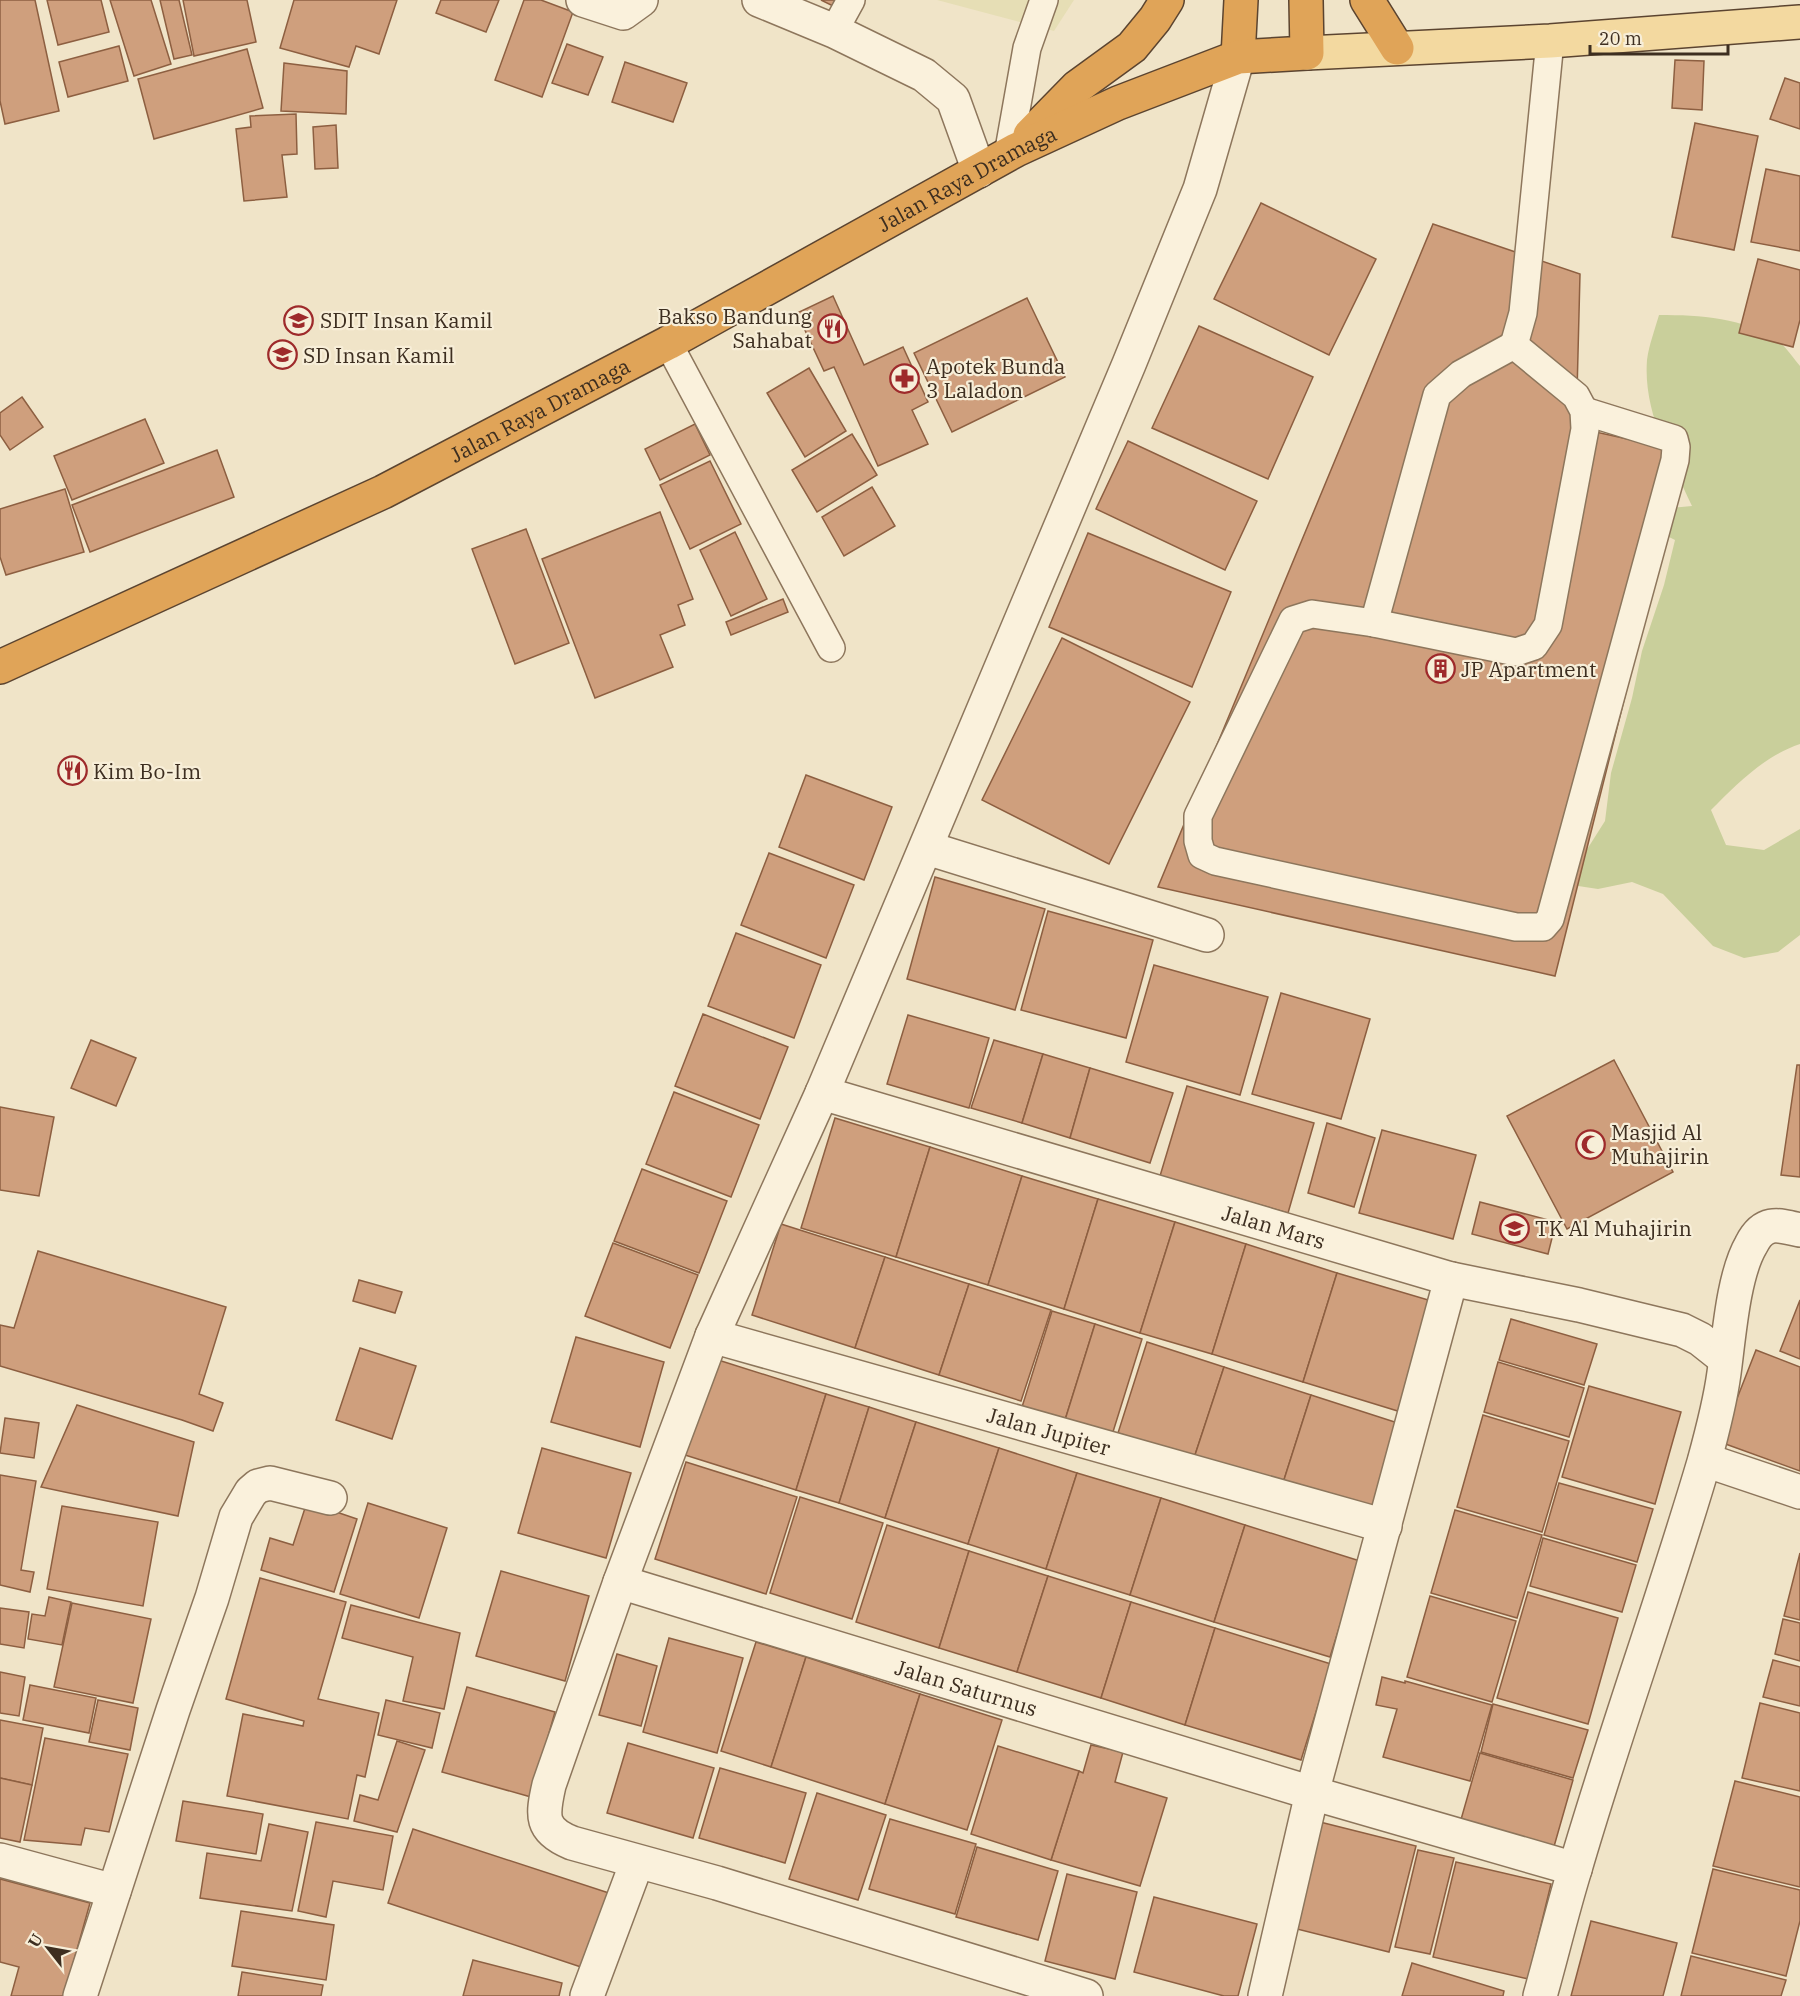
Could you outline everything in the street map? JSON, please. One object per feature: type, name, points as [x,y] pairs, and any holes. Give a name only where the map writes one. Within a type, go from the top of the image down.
[{"type":"highway","points":[[1012,152],[1077,87],[1132,47],[1167,0]]},
{"type":"highway","points":[[1238,57],[1241,0]]},
{"type":"highway","points":[[1306,0],[1307,53]]},
{"type":"highway","points":[[1367,0],[1397,48]]},
{"type":"highway","name":"Jalan Raya Dramaga","points":[[0,667],[383,492],[668,343],[1012,152],[1118,103],[1238,57],[1307,53]]},
{"type":"main road","points":[[1307,53],[1550,41],[1800,22]]},
{"type":"street","points":[[583,0],[623,14],[641,0]]},
{"type":"street","points":[[759,0],[834,31],[924,75],[953,99],[979,171]]},
{"type":"street","points":[[1086,1996],[729,1887],[559,1838],[550,1831],[544,1812],[549,1785],[620,1582],[712,1336],[822,1093],[927,848],[1200,189],[1238,57]]},
{"type":"street","points":[[927,848],[1207,935]]},
{"type":"street","name":"Jalan Mars","points":[[822,1093],[1451,1279],[1579,1305],[1682,1330],[1700,1339],[1725,1358]]},
{"type":"street","points":[[1540,1996],[1575,1869],[1705,1460],[1721,1389],[1739,1281],[1749,1247],[1759,1231],[1769,1226],[1784,1226],[1800,1230]]},
{"type":"street","points":[[1265,1996],[1311,1793],[1451,1279]]},
{"type":"street","name":"Jalan Jupiter","points":[[712,1336],[1385,1526]]},
{"type":"street","points":[[1705,1460],[1800,1492]]},
{"type":"street","points":[[80,1996],[212,1598],[236,1517],[251,1492],[258,1486],[270,1483],[330,1498]]},
{"type":"street","name":"Jalan Saturnus","points":[[620,1582],[1311,1793],[1575,1869]]},
{"type":"street","points":[[0,1860],[114,1891]]},
{"type":"street","points":[[587,1996],[637,1862]]},
{"type":"lane","points":[[834,31],[850,0]]},
{"type":"lane","points":[[1012,152],[1027,48],[1044,0]]},
{"type":"lane","points":[[1374,623],[1437,395],[1461,374],[1514,345],[1523,313],[1550,41]]},
{"type":"lane","points":[[668,343],[831,648]]},
{"type":"lane","points":[[1514,345],[1576,396],[1584,411],[1585,429],[1548,625],[1534,646],[1516,652],[1374,623],[1312,614],[1293,620],[1198,816],[1198,841],[1202,855],[1215,861],[1516,927],[1543,927],[1550,919],[1675,460],[1676,447],[1674,439],[1584,411]]},
{"type":"shaded area","points":[[937,0],[1074,0],[1054,31]]},
{"type":"green space","points":[[1659,315],[1706,317],[1751,327],[1779,342],[1800,366],[1800,744],[1763,763],[1711,810],[1726,845],[1764,850],[1800,829],[1800,935],[1778,952],[1744,958],[1713,946],[1663,894],[1632,882],[1598,889],[1565,884],[1605,821],[1611,773],[1632,698],[1642,651],[1664,585],[1675,540],[1609,507],[1649,510],[1692,506],[1667,454],[1649,399],[1647,360]]},
{"type":"building","points":[[0,0],[35,0],[59,111],[5,124],[0,101]]},
{"type":"building","points":[[47,0],[101,0],[109,32],[58,45]]},
{"type":"building","points":[[110,0],[151,0],[171,64],[134,76]]},
{"type":"building","points":[[160,0],[179,0],[192,55],[174,59]]},
{"type":"building","points":[[183,0],[247,0],[256,42],[194,56]]},
{"type":"building","points":[[294,0],[397,0],[379,54],[356,46],[349,67],[280,48]]},
{"type":"building","points":[[441,0],[499,0],[486,32],[436,13]]},
{"type":"building","points":[[524,0],[541,0],[573,12],[542,97],[495,80]]},
{"type":"building","points":[[821,0],[835,0],[833,6]]},
{"type":"building","points":[[567,44],[603,57],[588,95],[552,83]]},
{"type":"building","points":[[119,46],[128,81],[68,97],[59,62]]},
{"type":"building","points":[[247,49],[263,108],[154,139],[138,79]]},
{"type":"building","points":[[1675,60],[1704,61],[1702,110],[1672,108]]},
{"type":"building","points":[[625,62],[687,83],[673,122],[612,102]]},
{"type":"building","points":[[284,63],[347,71],[346,114],[281,111]]},
{"type":"building","points":[[1785,78],[1800,83],[1800,129],[1770,119]]},
{"type":"building","points":[[296,114],[297,154],[282,155],[287,197],[244,201],[236,129],[251,127],[250,116]]},
{"type":"building","points":[[1695,123],[1758,136],[1734,250],[1672,237]]},
{"type":"building","points":[[336,125],[338,168],[315,169],[313,127]]},
{"type":"building","points":[[1766,169],[1800,176],[1800,251],[1751,242]]},
{"type":"building","points":[[1261,203],[1376,259],[1329,355],[1214,299]]},
{"type":"building","name":"JP Apartment","points":[[1433,224],[1580,274],[1577,393],[1573,427],[1686,452],[1555,976],[1158,887]]},
{"type":"building","points":[[1758,259],[1800,270],[1800,320],[1793,347],[1739,333]]},
{"type":"building","points":[[833,296],[864,365],[903,347],[928,402],[912,410],[928,444],[878,466],[834,367],[824,371],[797,313]]},
{"type":"building","points":[[1027,298],[1065,377],[952,432],[914,353]]},
{"type":"building","points":[[1199,326],[1313,377],[1268,479],[1152,428]]},
{"type":"building","points":[[809,368],[846,431],[805,457],[767,393]]},
{"type":"building","points":[[22,397],[43,427],[10,450],[0,435],[0,413]]},
{"type":"building","points":[[145,419],[164,463],[72,500],[54,456]]},
{"type":"building","points":[[695,424],[710,455],[660,480],[645,449]]},
{"type":"building","points":[[852,434],[877,475],[817,512],[792,470]]},
{"type":"building","points":[[1128,441],[1257,501],[1225,570],[1096,509]]},
{"type":"building","points":[[217,450],[234,497],[90,552],[72,505]]},
{"type":"building","points":[[710,461],[741,524],[690,549],[660,485]]},
{"type":"building","points":[[872,487],[895,526],[844,556],[822,517]]},
{"type":"building","points":[[65,489],[84,552],[6,575],[0,557],[0,509]]},
{"type":"building","points":[[660,512],[693,599],[678,605],[685,625],[660,635],[673,667],[595,698],[542,559]]},
{"type":"building","points":[[526,529],[569,643],[515,664],[472,549]]},
{"type":"building","points":[[735,532],[767,599],[731,616],[700,550]]},
{"type":"building","points":[[1088,533],[1231,592],[1192,687],[1049,627]]},
{"type":"building","points":[[783,599],[788,612],[731,635],[726,622]]},
{"type":"building","points":[[1062,638],[1190,702],[1109,864],[982,800]]},
{"type":"building","points":[[806,775],[892,807],[864,880],[779,847]]},
{"type":"building","points":[[769,853],[854,885],[826,958],[741,925]]},
{"type":"building","points":[[935,877],[1045,909],[1015,1010],[907,979]]},
{"type":"building","points":[[1048,911],[1153,940],[1126,1038],[1021,1010]]},
{"type":"building","points":[[736,933],[821,965],[794,1038],[708,1006]]},
{"type":"building","points":[[1154,965],[1268,997],[1240,1095],[1126,1062]]},
{"type":"building","points":[[1281,993],[1370,1019],[1341,1119],[1252,1094]]},
{"type":"building","points":[[703,1014],[788,1047],[760,1119],[675,1086]]},
{"type":"building","points":[[908,1015],[989,1038],[969,1108],[887,1084]]},
{"type":"building","points":[[91,1040],[136,1058],[116,1106],[71,1088]]},
{"type":"building","points":[[994,1040],[1043,1054],[1022,1123],[971,1108]]},
{"type":"building","points":[[1043,1054],[1090,1068],[1070,1138],[1022,1123]]},
{"type":"building","name":"Masjid Al Muhajirin","points":[[1614,1060],[1673,1172],[1567,1229],[1507,1116]]},
{"type":"building","points":[[1797,1065],[1800,1065],[1800,1177],[1781,1175]]},
{"type":"building","points":[[1090,1068],[1173,1093],[1150,1163],[1070,1138]]},
{"type":"building","points":[[1187,1086],[1314,1123],[1288,1213],[1160,1176]]},
{"type":"building","points":[[674,1092],[759,1125],[731,1197],[646,1164]]},
{"type":"building","points":[[0,1107],[54,1117],[39,1196],[0,1190]]},
{"type":"building","points":[[835,1118],[930,1147],[896,1257],[801,1228]]},
{"type":"building","points":[[1327,1123],[1375,1138],[1354,1207],[1308,1193]]},
{"type":"building","points":[[1382,1130],[1476,1155],[1453,1239],[1359,1213]]},
{"type":"building","points":[[930,1147],[1022,1176],[988,1285],[896,1257]]},
{"type":"building","points":[[642,1169],[727,1201],[699,1273],[614,1241]]},
{"type":"building","points":[[1022,1176],[1098,1199],[1064,1309],[988,1285]]},
{"type":"building","points":[[1098,1199],[1175,1222],[1140,1333],[1064,1309]]},
{"type":"building","name":"TK Al Muhajirin","points":[[1480,1202],[1556,1222],[1548,1254],[1472,1234]]},
{"type":"building","points":[[1175,1222],[1246,1244],[1212,1354],[1140,1333]]},
{"type":"building","points":[[781,1224],[885,1257],[855,1348],[752,1315]]},
{"type":"building","points":[[613,1243],[698,1275],[670,1348],[585,1316]]},
{"type":"building","points":[[1246,1244],[1337,1273],[1303,1382],[1212,1354]]},
{"type":"building","points":[[38,1251],[226,1307],[199,1394],[223,1403],[213,1431],[0,1366],[0,1325],[14,1328]]},
{"type":"building","points":[[885,1257],[969,1284],[939,1375],[855,1348]]},
{"type":"building","points":[[1337,1273],[1435,1302],[1401,1412],[1303,1382]]},
{"type":"building","points":[[359,1280],[402,1292],[395,1313],[353,1301]]},
{"type":"building","points":[[969,1284],[1051,1310],[1021,1401],[939,1375]]},
{"type":"building","points":[[1800,1300],[1800,1359],[1780,1351]]},
{"type":"building","points":[[1052,1311],[1095,1324],[1065,1420],[1022,1407]]},
{"type":"building","points":[[1511,1319],[1597,1344],[1584,1385],[1499,1360]]},
{"type":"building","points":[[1095,1324],[1142,1339],[1112,1435],[1065,1420]]},
{"type":"building","points":[[576,1337],[664,1362],[640,1447],[551,1422]]},
{"type":"building","points":[[1147,1342],[1224,1367],[1194,1458],[1118,1433]]},
{"type":"building","points":[[360,1348],[416,1366],[392,1439],[336,1420]]},
{"type":"building","points":[[1756,1350],[1800,1367],[1800,1471],[1720,1442]]},
{"type":"building","points":[[715,1359],[826,1394],[796,1490],[685,1455]]},
{"type":"building","points":[[1498,1362],[1584,1388],[1569,1437],[1484,1412]]},
{"type":"building","points":[[1224,1367],[1311,1395],[1282,1486],[1194,1458]]},
{"type":"building","points":[[1589,1386],[1681,1412],[1655,1504],[1562,1477]]},
{"type":"building","points":[[826,1394],[869,1407],[839,1503],[796,1490]]},
{"type":"building","points":[[1311,1395],[1404,1425],[1375,1515],[1282,1486]]},
{"type":"building","points":[[77,1405],[194,1442],[178,1516],[41,1487]]},
{"type":"building","points":[[869,1407],[916,1422],[885,1518],[839,1503]]},
{"type":"building","points":[[1483,1415],[1569,1441],[1542,1532],[1457,1507]]},
{"type":"building","points":[[5,1418],[39,1423],[34,1458],[0,1453]]},
{"type":"building","points":[[916,1422],[999,1448],[968,1544],[885,1518]]},
{"type":"building","points":[[542,1448],[631,1473],[606,1558],[518,1533]]},
{"type":"building","points":[[999,1448],[1077,1473],[1046,1569],[968,1544]]},
{"type":"building","points":[[686,1462],[797,1497],[766,1594],[655,1559]]},
{"type":"building","points":[[1077,1473],[1161,1498],[1130,1595],[1046,1569]]},
{"type":"building","points":[[0,1475],[36,1481],[21,1570],[34,1572],[30,1592],[0,1585]]},
{"type":"building","points":[[1559,1483],[1653,1509],[1637,1562],[1544,1535]]},
{"type":"building","points":[[800,1497],[883,1523],[852,1619],[770,1593]]},
{"type":"building","points":[[1161,1498],[1245,1525],[1214,1622],[1130,1595]]},
{"type":"building","points":[[307,1502],[357,1519],[334,1592],[261,1570],[270,1538],[293,1545]]},
{"type":"building","points":[[368,1503],[447,1528],[419,1618],[340,1594]]},
{"type":"building","points":[[62,1506],[158,1522],[143,1606],[47,1589]]},
{"type":"building","points":[[1455,1510],[1542,1535],[1517,1618],[1431,1593]]},
{"type":"building","points":[[887,1525],[969,1551],[939,1648],[856,1622]]},
{"type":"building","points":[[1245,1525],[1360,1561],[1330,1657],[1214,1622]]},
{"type":"building","points":[[1543,1538],[1636,1565],[1622,1612],[1530,1586]]},
{"type":"building","points":[[969,1551],[1048,1576],[1017,1672],[939,1648]]},
{"type":"building","points":[[1800,1553],[1800,1620],[1784,1616]]},
{"type":"building","points":[[501,1571],[589,1596],[565,1681],[476,1656]]},
{"type":"building","points":[[1048,1576],[1131,1602],[1101,1698],[1017,1672]]},
{"type":"building","points":[[260,1578],[346,1602],[318,1699],[379,1713],[365,1777],[357,1775],[348,1819],[227,1796],[243,1714],[303,1726],[304,1721],[226,1699]]},
{"type":"building","points":[[1528,1592],[1618,1618],[1588,1724],[1497,1698]]},
{"type":"building","points":[[1430,1596],[1516,1621],[1492,1702],[1407,1677]]},
{"type":"building","points":[[49,1597],[71,1602],[62,1645],[28,1639],[32,1614],[45,1616]]},
{"type":"building","points":[[1131,1602],[1215,1628],[1185,1725],[1101,1698]]},
{"type":"building","points":[[72,1603],[151,1619],[133,1703],[54,1687]]},
{"type":"building","points":[[351,1605],[460,1633],[444,1709],[403,1701],[413,1657],[342,1638]]},
{"type":"building","points":[[0,1608],[29,1612],[24,1648],[0,1644]]},
{"type":"building","points":[[1783,1619],[1800,1623],[1800,1661],[1775,1654]]},
{"type":"building","points":[[1215,1628],[1331,1664],[1301,1760],[1185,1725]]},
{"type":"building","points":[[669,1638],[743,1658],[717,1753],[643,1732]]},
{"type":"building","points":[[756,1642],[806,1657],[771,1767],[721,1751]]},
{"type":"building","points":[[617,1654],[657,1666],[641,1726],[599,1715]]},
{"type":"building","points":[[806,1657],[920,1694],[885,1804],[771,1767]]},
{"type":"building","points":[[1773,1660],[1800,1667],[1800,1706],[1763,1697]]},
{"type":"building","points":[[0,1672],[25,1677],[19,1716],[0,1713]]},
{"type":"building","points":[[1382,1677],[1492,1705],[1470,1781],[1383,1757],[1397,1709],[1376,1705]]},
{"type":"building","points":[[30,1685],[96,1698],[89,1733],[23,1720]]},
{"type":"building","points":[[467,1687],[555,1712],[531,1797],[442,1772]]},
{"type":"building","points":[[920,1694],[1002,1720],[967,1830],[885,1804]]},
{"type":"building","points":[[98,1700],[138,1708],[130,1750],[89,1742]]},
{"type":"building","points":[[386,1700],[440,1713],[432,1748],[378,1735]]},
{"type":"building","points":[[1760,1703],[1800,1713],[1800,1791],[1742,1778]]},
{"type":"building","points":[[1493,1704],[1588,1730],[1573,1778],[1481,1752]]},
{"type":"building","points":[[0,1720],[43,1728],[32,1785],[0,1778]]},
{"type":"building","points":[[45,1738],[128,1754],[109,1832],[85,1828],[81,1845],[24,1840]]},
{"type":"building","points":[[397,1741],[425,1750],[397,1832],[354,1821],[360,1795],[378,1800]]},
{"type":"building","points":[[628,1743],[714,1768],[693,1838],[607,1813]]},
{"type":"building","points":[[1091,1745],[1123,1752],[1115,1782],[1167,1798],[1140,1886],[1051,1860],[1079,1771],[1083,1773]]},
{"type":"building","points":[[998,1746],[1079,1771],[1051,1860],[971,1834]]},
{"type":"building","points":[[1480,1753],[1573,1780],[1553,1850],[1460,1823]]},
{"type":"building","points":[[720,1768],[806,1793],[785,1863],[699,1838]]},
{"type":"building","points":[[0,1778],[32,1785],[20,1842],[0,1838]]},
{"type":"building","points":[[1735,1781],[1800,1797],[1800,1887],[1713,1866]]},
{"type":"building","points":[[817,1793],[886,1815],[858,1900],[789,1879]]},
{"type":"building","points":[[183,1801],[263,1814],[256,1854],[176,1841]]},
{"type":"building","points":[[890,1819],[976,1844],[955,1914],[869,1889]]},
{"type":"building","points":[[316,1822],[393,1836],[383,1890],[333,1881],[326,1917],[298,1911]]},
{"type":"building","points":[[1320,1822],[1416,1846],[1389,1952],[1293,1928]]},
{"type":"building","points":[[269,1824],[308,1832],[292,1911],[200,1898],[207,1853],[261,1861]]},
{"type":"building","points":[[413,1829],[615,1895],[590,1970],[388,1903]]},
{"type":"building","points":[[977,1847],[1058,1871],[1038,1940],[956,1917]]},
{"type":"building","points":[[1418,1850],[1454,1858],[1430,1954],[1395,1947]]},
{"type":"building","points":[[1456,1862],[1551,1884],[1528,1979],[1433,1957]]},
{"type":"building","points":[[1713,1869],[1800,1890],[1800,1921],[1786,1976],[1692,1953]]},
{"type":"building","points":[[1067,1874],[1137,1892],[1115,1979],[1045,1961]]},
{"type":"building","points":[[0,1879],[90,1903],[64,1996],[11,1996],[19,1967],[0,1962]]},
{"type":"building","points":[[1154,1897],[1257,1924],[1238,1996],[1224,1996],[1134,1972]]},
{"type":"building","points":[[241,1911],[334,1925],[326,1980],[232,1966]]},
{"type":"building","points":[[1591,1921],[1677,1943],[1663,1996],[1571,1996]]},
{"type":"building","points":[[1691,1956],[1786,1980],[1781,1996],[1681,1996]]},
{"type":"building","points":[[473,1960],[562,1983],[559,1996],[463,1996]]},
{"type":"building","points":[[1412,1963],[1504,1991],[1503,1996],[1402,1996]]},
{"type":"building","points":[[242,1972],[323,1985],[321,1996],[238,1996]]},
{"type":"place","name":"SDIT Insan Kamil","points":[[299,320]]},
{"type":"place","name":"Bakso Bandung Sahabat","points":[[833,328]]},
{"type":"place","name":"SD Insan Kamil","points":[[282,355]]},
{"type":"place","name":"Apotek Bunda 3 Laladon","points":[[905,378]]},
{"type":"place","name":"JP Apartment","points":[[1440,669]]},
{"type":"place","name":"Kim Bo-Im","points":[[72,771]]},
{"type":"place","name":"Masjid Al Muhajirin","points":[[1590,1144]]},
{"type":"place","name":"TK Al Muhajirin","points":[[1514,1228]]}]
